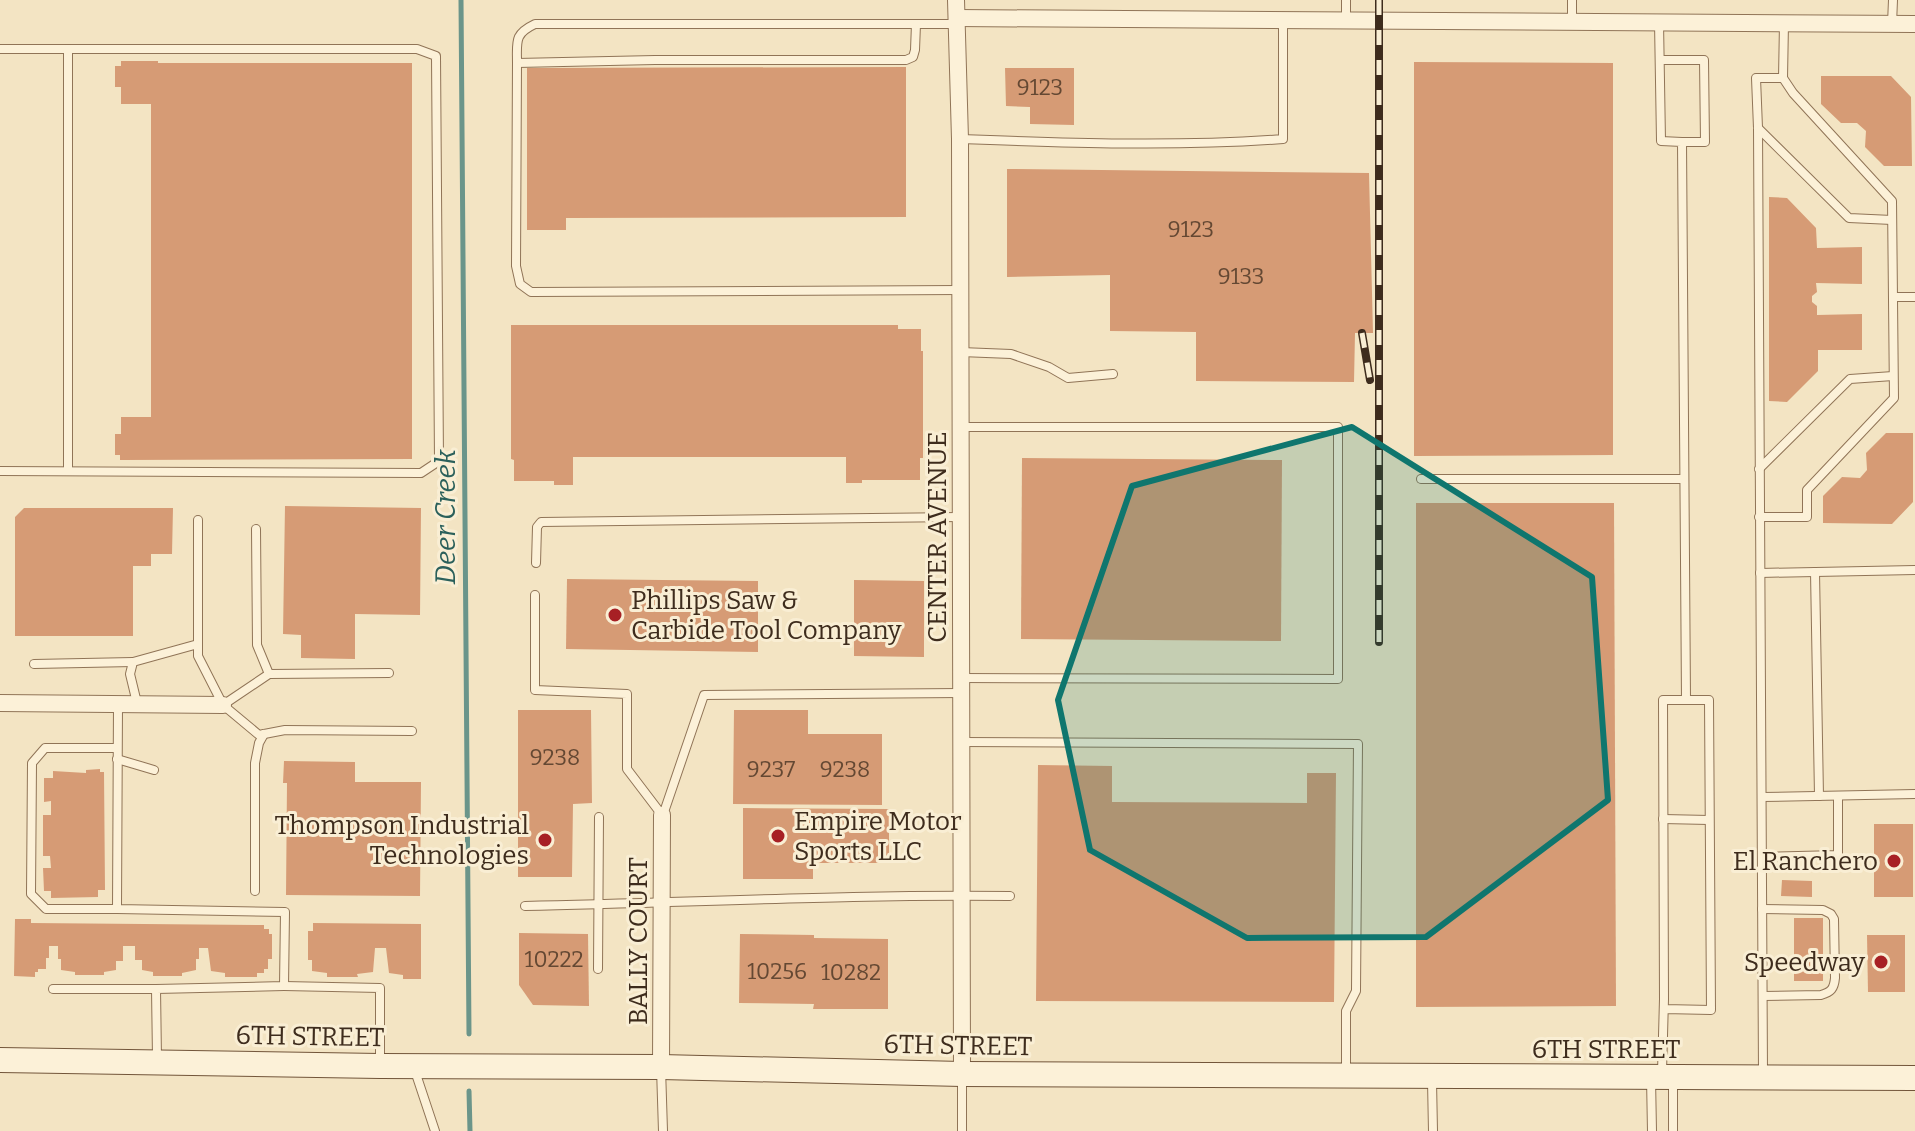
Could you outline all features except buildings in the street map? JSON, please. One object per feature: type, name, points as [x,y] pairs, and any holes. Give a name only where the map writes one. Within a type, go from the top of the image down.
[{"type":"main road","name":"6TH STREET","points":[[0,1060],[661,1067],[962,1074],[1915,1078]]},
{"type":"street","name":"CENTER AVENUE","points":[[956,0],[961,290],[962,1074]]},
{"type":"street","points":[[957,21],[1915,24]]},
{"type":"street","points":[[0,703],[223,705]]},
{"type":"street","name":"BALLY COURT","points":[[661,1067],[662,815]]},
{"type":"lane","points":[[1346,0],[1346,20]]},
{"type":"lane","points":[[1572,0],[1572,22]]},
{"type":"lane","points":[[1892,24],[1893,0]]},
{"type":"lane","points":[[960,139],[1057,143],[1231,143],[1283,139],[1284,20]]},
{"type":"lane","points":[[957,21],[916,24],[535,24],[523,29],[517,41],[516,266],[520,284],[531,292],[961,290]]},
{"type":"lane","points":[[1659,22],[1661,141],[1705,142],[1704,60],[1660,60]]},
{"type":"lane","points":[[1759,517],[1807,517],[1807,490],[1894,398],[1892,201],[1793,93],[1783,78],[1784,23]]},
{"type":"lane","points":[[517,63],[906,60],[913,57],[915,50],[916,24]]},
{"type":"lane","points":[[0,49],[417,49],[436,56],[439,461],[421,473],[0,471]]},
{"type":"lane","points":[[68,49],[68,471]]},
{"type":"lane","points":[[1763,1078],[1756,78],[1783,78]]},
{"type":"lane","points":[[1758,128],[1849,218],[1892,220]]},
{"type":"lane","points":[[1682,142],[1686,700]]},
{"type":"lane","points":[[1893,297],[1915,297]]},
{"type":"lane","points":[[961,352],[1011,354],[1049,367],[1068,378],[1113,374]]},
{"type":"lane","points":[[1759,469],[1850,379],[1893,376]]},
{"type":"lane","points":[[662,815],[704,695],[961,686],[1338,679],[1338,427],[961,427]]},
{"type":"lane","points":[[1421,479],[1684,479]]},
{"type":"lane","points":[[536,563],[537,527],[541,522],[961,517]]},
{"type":"lane","points":[[198,520],[198,656],[223,705],[259,735],[285,730],[412,731]]},
{"type":"lane","points":[[256,529],[257,645],[269,674]]},
{"type":"lane","points":[[1760,573],[1915,570]]},
{"type":"lane","points":[[1815,572],[1819,796]]},
{"type":"lane","points":[[535,595],[535,690],[627,694],[627,769],[662,815]]},
{"type":"lane","points":[[34,664],[133,662],[198,644]]},
{"type":"lane","points":[[133,662],[130,674],[137,704]]},
{"type":"lane","points":[[223,705],[269,674],[389,673]]},
{"type":"lane","points":[[1652,1131],[1662,1077],[1664,1009],[1663,700],[1709,700],[1711,1010],[1664,1009]]},
{"type":"lane","points":[[117,909],[118,704]]},
{"type":"lane","points":[[255,891],[255,763],[264,734]]},
{"type":"lane","points":[[962,742],[1358,744],[1356,991],[1346,1011],[1346,1075]]},
{"type":"lane","points":[[117,748],[45,748],[32,763],[31,894],[46,909],[285,912],[284,986]]},
{"type":"lane","points":[[117,759],[154,770]]},
{"type":"lane","points":[[1762,797],[1915,794]]},
{"type":"lane","points":[[1762,857],[1838,855],[1838,796]]},
{"type":"lane","points":[[598,969],[599,817]]},
{"type":"lane","points":[[1663,819],[1709,820]]},
{"type":"lane","points":[[525,906],[811,897],[1010,896]]},
{"type":"lane","points":[[1762,909],[1823,910],[1831,914],[1834,919],[1835,978],[1834,987],[1829,993],[1763,996]]},
{"type":"lane","points":[[53,989],[380,988],[380,1066]]},
{"type":"lane","points":[[156,989],[157,1062]]},
{"type":"lane","points":[[413,1066],[435,1131]]},
{"type":"lane","points":[[661,1067],[663,1131]]},
{"type":"lane","points":[[962,1074],[962,1131]]},
{"type":"lane","points":[[1432,1076],[1433,1131]]},
{"type":"lane","points":[[1662,1077],[1673,1131]]},
{"type":"highlighted area","points":[[1352,427],[1592,577],[1608,800],[1426,937],[1247,938],[1090,850],[1058,700],[1132,486]]},
{"type":"waterway","name":"Deer Creek","points":[[461,0],[469,1034]]},
{"type":"waterway","name":"Deer Creek","points":[[469,1091],[470,1131]]},
{"type":"railway","points":[[1379,0],[1379,642]]},
{"type":"railway","points":[[1362,333],[1370,380]]},
{"type":"place","name":"Phillips Saw & Carbide Tool Company","points":[[615,615]]},
{"type":"place","name":"Empire Motor Sports LLC","points":[[778,836]]},
{"type":"place","name":"Thompson Industrial Technologies","points":[[545,840]]},
{"type":"place","name":"El Ranchero","points":[[1894,861]]},
{"type":"place","name":"Speedway","points":[[1881,962]]}]
